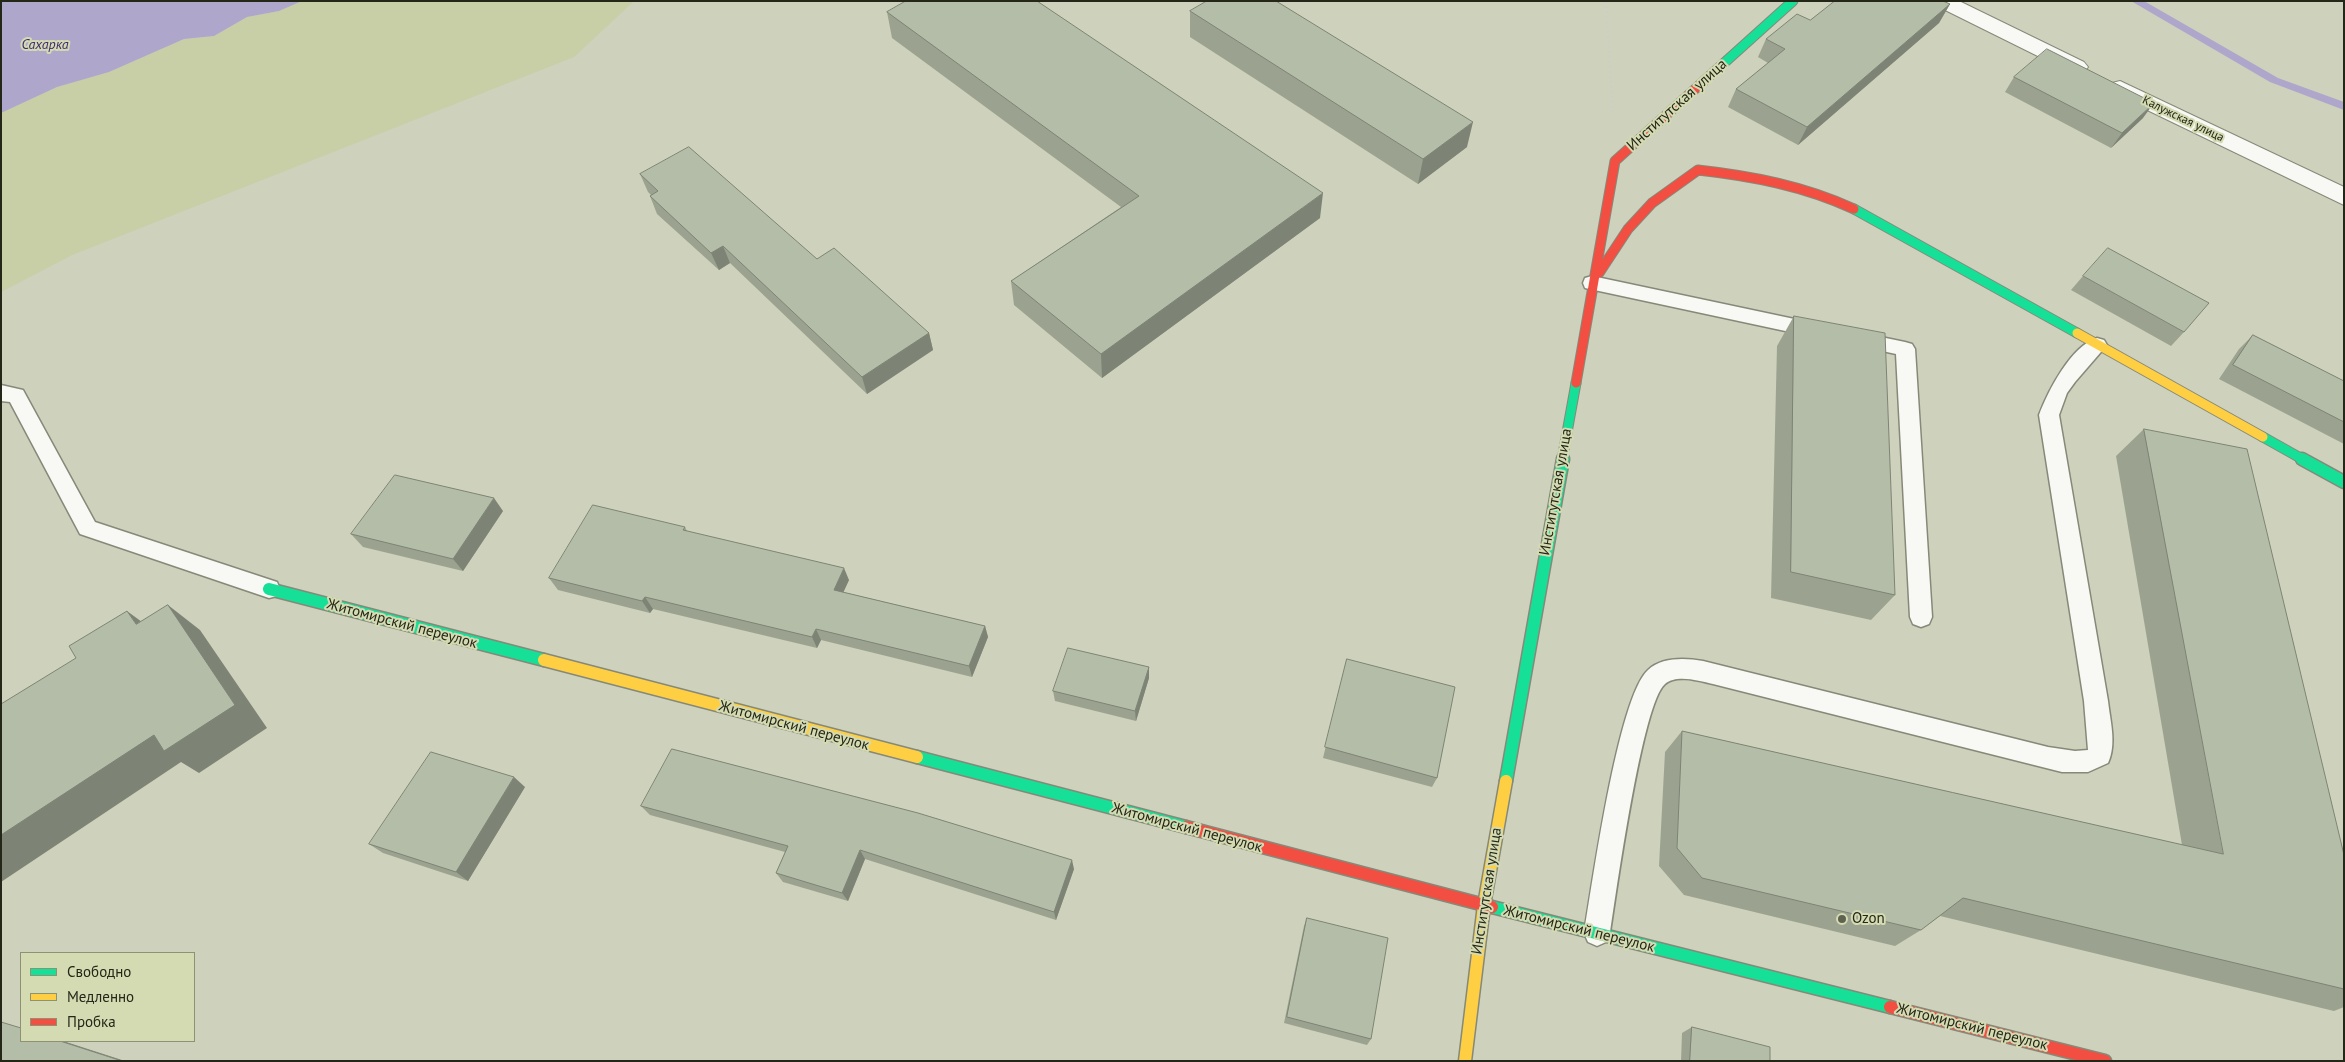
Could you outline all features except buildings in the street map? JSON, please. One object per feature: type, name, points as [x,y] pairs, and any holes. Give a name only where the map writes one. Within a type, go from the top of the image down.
[{"type":"street","name":"Институтская улица","points":[[1465,1061],[1484,905],[1615,161],[1793,1]]},
{"type":"street","name":"Калужская улица","points":[[1942,1],[2344,197]]},
{"type":"street","points":[[1592,283],[1628,229],[1652,203],[1698,170],[1754,176],[1835,199],[1911,237],[1993,287],[2344,482]]},
{"type":"street","name":"Житомирский переулок","points":[[269,590],[1484,905],[2106,1061]]},
{"type":"lane","points":[[1592,283],[1905,349],[1921,617]]},
{"type":"lane","points":[[1597,933],[1632,736],[1644,693],[1654,678],[1671,670],[1697,671],[1732,678],[2048,758],[2076,763],[2092,762],[2100,755],[2096,701],[2049,415],[2056,392],[2065,379],[2097,345]]},
{"type":"lane","points":[[1,393],[16,395],[88,528],[269,590]]},
{"type":"path","points":[[1606,1],[1615,161]]},
{"type":"green space","points":[[302,1],[634,1],[574,57],[72,255],[1,292],[1,113],[57,87],[109,72],[184,39],[214,36],[247,17],[279,11]]},
{"type":"water","name":"Сахарка","points":[[1,1],[302,1],[279,11],[247,17],[214,36],[184,39],[109,72],[57,87],[1,113]]},
{"type":"waterway","points":[[2136,1],[2274,80],[2344,106]]},
{"type":"traffic: fast","points":[[1704,81],[1793,1]]},
{"type":"traffic: fast","points":[[1854,209],[2077,333]]},
{"type":"traffic: fast","points":[[1506,781],[1576,383]]},
{"type":"traffic: fast","points":[[2263,437],[2344,482]]},
{"type":"traffic: fast","points":[[269,589],[544,660]]},
{"type":"traffic: fast","points":[[917,757],[1186,827]]},
{"type":"traffic: fast","points":[[1492,907],[1890,1007]]},
{"type":"traffic: slow","points":[[2077,333],[2263,437]]},
{"type":"traffic: slow","points":[[544,660],[917,757]]},
{"type":"traffic: slow","points":[[1465,1061],[1484,905],[1506,781]]},
{"type":"traffic: jam","points":[[1576,383],[1615,161],[1704,81]]},
{"type":"traffic: jam","points":[[1599,273],[1628,229],[1652,203],[1698,170],[1778,182],[1817,193],[1854,209]]},
{"type":"traffic: jam","points":[[1186,827],[1492,907]]},
{"type":"traffic: jam","points":[[1890,1007],[2105,1061]]},
{"type":"place","name":"Ozon","points":[[1842,919]]}]
